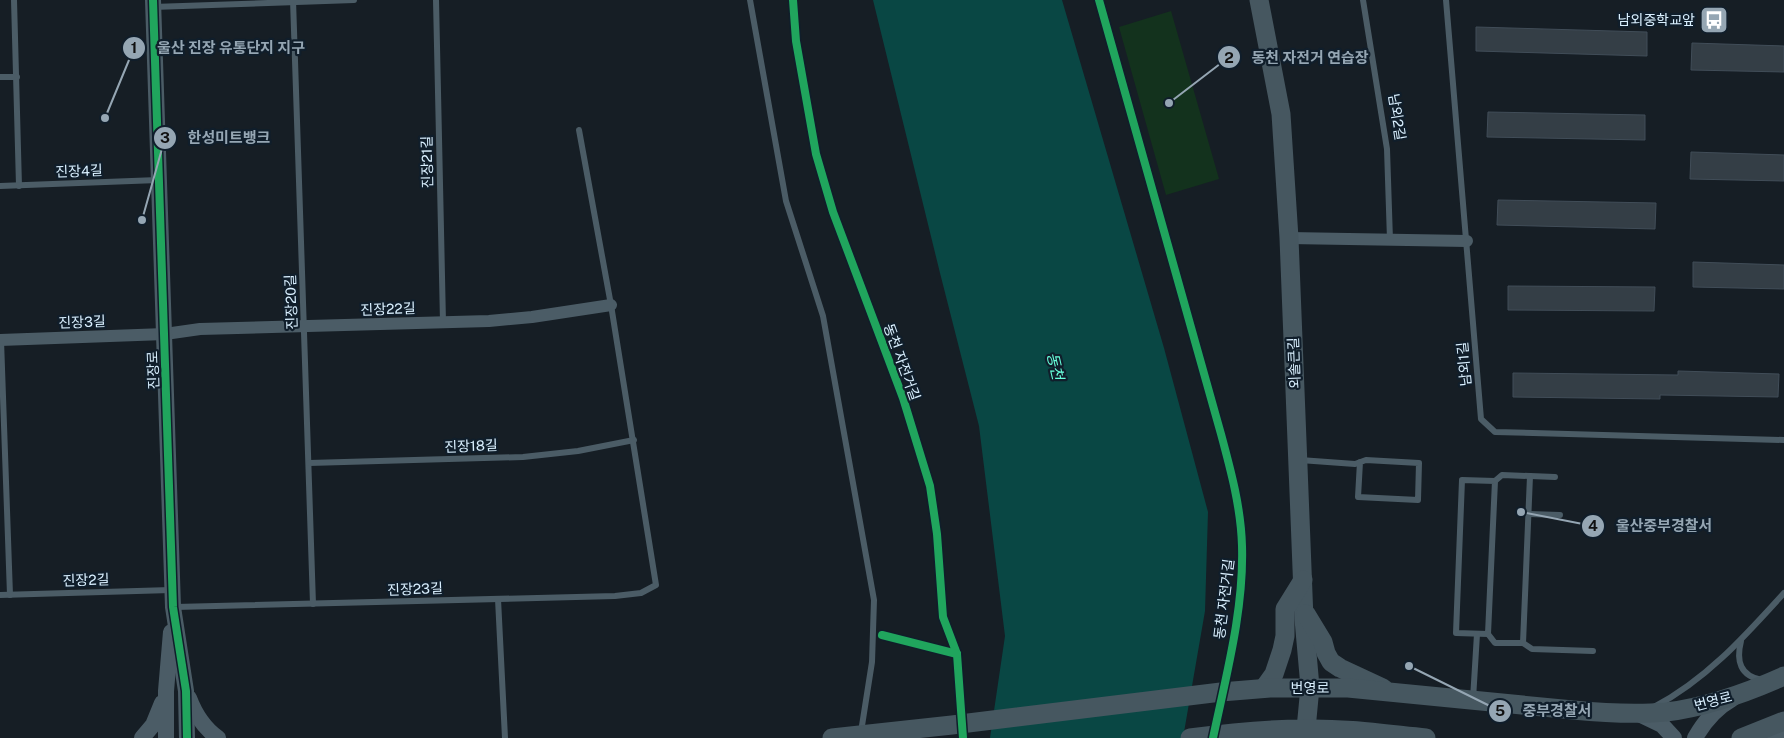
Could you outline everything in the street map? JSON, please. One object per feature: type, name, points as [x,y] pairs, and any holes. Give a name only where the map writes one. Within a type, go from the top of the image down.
[{"type":"main road","name":"외솔큰길","points":[[1259,0],[1282,114],[1290,238],[1304,612],[1310,687],[1303,733]]},
{"type":"main road","points":[[1267,688],[1282,650],[1285,636],[1285,609],[1303,580]]},
{"type":"main road","points":[[1304,612],[1323,642],[1331,662],[1393,693]]},
{"type":"main road","name":"번영로","points":[[832,738],[1267,688],[1348,688],[1573,710],[1637,713],[1682,709],[1712,703],[1780,678]]},
{"type":"main road","points":[[1741,738],[1784,721]]},
{"type":"main road","points":[[1190,738],[1266,729],[1303,733],[1345,730],[1426,738]]},
{"type":"street","name":"진장로","points":[[153,3],[173,590],[166,691],[166,738]]},
{"type":"street","points":[[1290,238],[1467,241]]},
{"type":"street","name":"진장22길","points":[[165,334],[200,329],[444,322],[532,317],[611,305]]},
{"type":"street","name":"진장3길","points":[[0,340],[165,334]]},
{"type":"street","name":"진장로","points":[[173,608],[186,691],[187,738]]},
{"type":"street","points":[[142,738],[153,725],[160,712],[166,691]]},
{"type":"street","points":[[186,691],[202,723],[218,738]]},
{"type":"street","points":[[1696,738],[1705,722],[1716,710],[1743,693]]},
{"type":"street","points":[[1637,713],[1662,725],[1674,738]]},
{"type":"street","points":[[1773,738],[1784,727]]},
{"type":"lane","points":[[14,0],[20,186]]},
{"type":"lane","points":[[153,3],[354,0]]},
{"type":"lane","name":"진장21길","points":[[436,0],[444,322]]},
{"type":"lane","points":[[750,0],[786,201],[823,316],[874,600],[872,662],[860,736]]},
{"type":"lane","name":"남외2길","points":[[1363,0],[1387,149],[1390,240]]},
{"type":"lane","name":"남외1길","points":[[1446,0],[1481,419],[1495,432],[1784,440]]},
{"type":"lane","name":"진장20길","points":[[293,1],[305,326],[312,604]]},
{"type":"lane","points":[[0,77],[17,77]]},
{"type":"lane","points":[[579,130],[634,440]]},
{"type":"lane","name":"진장4길","points":[[0,186],[160,180]]},
{"type":"lane","name":"진장3길","points":[[0,340],[10,595]]},
{"type":"lane","name":"진장18길","points":[[309,463],[523,457],[578,451],[634,440]]},
{"type":"lane","name":"진장23길","points":[[173,608],[615,596],[641,593],[656,585],[634,440]]},
{"type":"lane","points":[[1298,460],[1355,464],[1360,462],[1366,460],[1419,463],[1418,500],[1358,497],[1360,462]]},
{"type":"lane","points":[[1488,634],[1456,633],[1462,480],[1495,480],[1502,475],[1556,477]]},
{"type":"lane","points":[[1524,643],[1530,476]]},
{"type":"lane","points":[[1495,480],[1488,634],[1495,642],[1524,643],[1532,648],[1593,651]]},
{"type":"lane","points":[[1529,514],[1560,515]]},
{"type":"lane","name":"진장2길","points":[[0,595],[173,590]]},
{"type":"lane","points":[[1637,713],[1651,708],[1678,693],[1709,669],[1741,640],[1784,593]]},
{"type":"lane","points":[[498,599],[506,738]]},
{"type":"lane","points":[[1473,701],[1477,634]]},
{"type":"lane","points":[[1741,640],[1739,658],[1744,671],[1758,679],[1780,678]]},
{"type":"shaded area","points":[[1171,11],[1219,179],[1166,195],[1119,27]]},
{"type":"water","name":"동천","points":[[873,0],[1062,0],[1164,348],[1208,512],[1205,611],[1183,738],[990,738],[1005,636],[979,426]]},
{"type":"building","points":[[1476,27],[1647,32],[1647,56],[1476,51]]},
{"type":"building","points":[[1692,43],[1784,46],[1784,72],[1691,70]]},
{"type":"building","points":[[1488,112],[1645,115],[1645,140],[1487,137]]},
{"type":"building","points":[[1691,152],[1784,155],[1784,181],[1690,179]]},
{"type":"building","points":[[1498,200],[1656,203],[1655,229],[1497,225]]},
{"type":"building","points":[[1693,262],[1784,265],[1784,289],[1693,287]]},
{"type":"building","points":[[1508,286],[1655,287],[1654,311],[1508,310]]},
{"type":"building","points":[[1678,371],[1779,374],[1778,397],[1660,395],[1660,399],[1513,397],[1513,373],[1678,375]]},
{"type":"cycle path","points":[[153,0],[173,607],[186,691],[187,738]]},
{"type":"cycle path","name":"동천 자전거길","points":[[793,0],[796,41],[816,154],[833,212],[903,398],[930,486],[937,534],[943,617],[957,654],[963,738]]},
{"type":"cycle path","name":"동천 자전거길","points":[[1099,0],[1221,434],[1238,504],[1242,546],[1240,594],[1233,643],[1213,738]]},
{"type":"cycle path","points":[[882,635],[957,654]]},
{"type":"place","name":"남외중학교앞","points":[[1714,20]]},
{"type":"place","name":"동천 자전거 연습장","points":[[1169,103]]},
{"type":"place","name":"울산 진장 유통단지 지구","points":[[105,118]]},
{"type":"place","name":"한성미트뱅크","points":[[142,220]]},
{"type":"place","name":"울산중부경찰서","points":[[1521,512]]},
{"type":"place","name":"중부경찰서","points":[[1409,666]]}]
